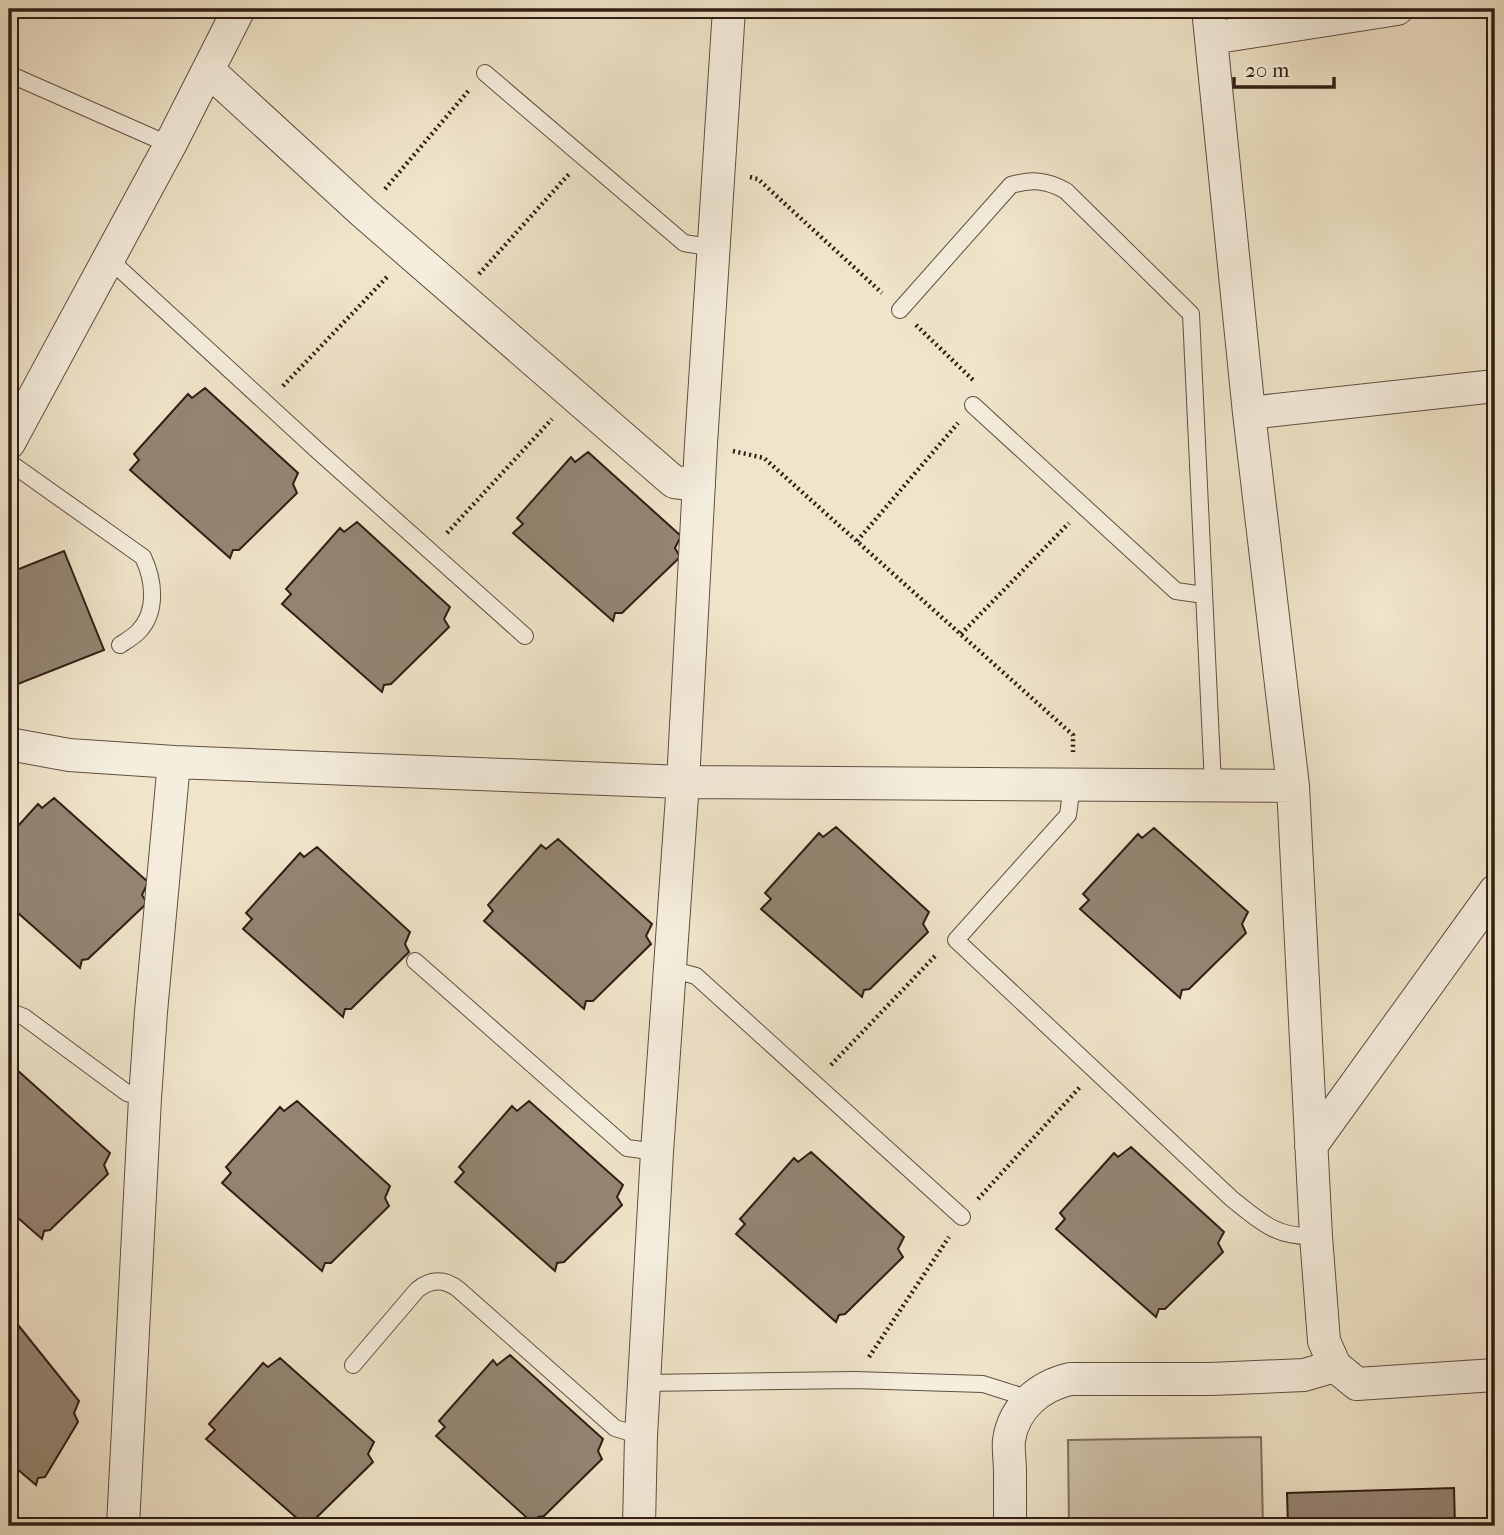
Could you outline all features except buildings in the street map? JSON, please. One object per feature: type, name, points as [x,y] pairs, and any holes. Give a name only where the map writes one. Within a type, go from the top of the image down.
[{"type":"street","points":[[9,443],[170,145],[239,9]]},
{"type":"street","points":[[639,1526],[641,1436],[657,1152],[683,782],[729,9]]},
{"type":"street","points":[[1397,9],[1210,23],[1249,413],[1293,786],[1316,1236],[1324,1341],[1335,1366],[1357,1384],[1495,1375]]},
{"type":"street","points":[[208,70],[364,213],[674,482],[699,485]]},
{"type":"street","points":[[1249,413],[1495,386]]},
{"type":"street","points":[[9,744],[69,755],[174,762],[683,782],[1293,786]]},
{"type":"street","points":[[123,1526],[145,1098],[174,762]]},
{"type":"street","points":[[1311,1146],[1495,891]]},
{"type":"street","points":[[1463,937],[1495,936]]},
{"type":"street","points":[[1010,1526],[1009,1440],[1013,1425],[1030,1399],[1055,1382],[1070,1379],[1211,1379],[1304,1375],[1335,1366]]},
{"type":"lane","points":[[485,73],[684,243],[714,248]]},
{"type":"lane","points":[[9,74],[170,145]]},
{"type":"lane","points":[[900,310],[1011,185],[1037,180],[1066,191],[1191,314],[1213,785]]},
{"type":"lane","points":[[109,259],[525,636]]},
{"type":"lane","points":[[973,405],[1176,591],[1204,595]]},
{"type":"lane","points":[[9,462],[143,557],[152,580],[151,606],[139,631],[120,645]]},
{"type":"lane","points":[[1072,785],[1068,816],[956,940],[1242,1207],[1263,1224],[1283,1233],[1297,1237],[1316,1236]]},
{"type":"lane","points":[[415,961],[627,1148],[657,1152]]},
{"type":"lane","points":[[670,969],[696,976],[962,1217]]},
{"type":"lane","points":[[9,1011],[24,1017],[127,1093],[145,1098]]},
{"type":"lane","points":[[353,1366],[417,1290],[425,1283],[443,1281],[458,1289],[615,1428],[641,1436]]},
{"type":"lane","points":[[644,1383],[854,1380],[982,1384],[1030,1399]]},
{"type":"path","points":[[364,213],[485,73]]},
{"type":"path","points":[[459,295],[584,158]]},
{"type":"path","points":[[719,166],[758,179],[978,385],[973,405],[857,541]]},
{"type":"path","points":[[266,403],[410,253]]},
{"type":"path","points":[[430,551],[574,395]]},
{"type":"path","points":[[702,444],[764,458],[1073,735],[1072,785]]},
{"type":"path","points":[[961,634],[1085,507]]},
{"type":"path","points":[[814,1083],[942,949],[956,940]]},
{"type":"shaded area","points":[[1261,1437],[1263,1526],[1069,1526],[1068,1440]]}]
